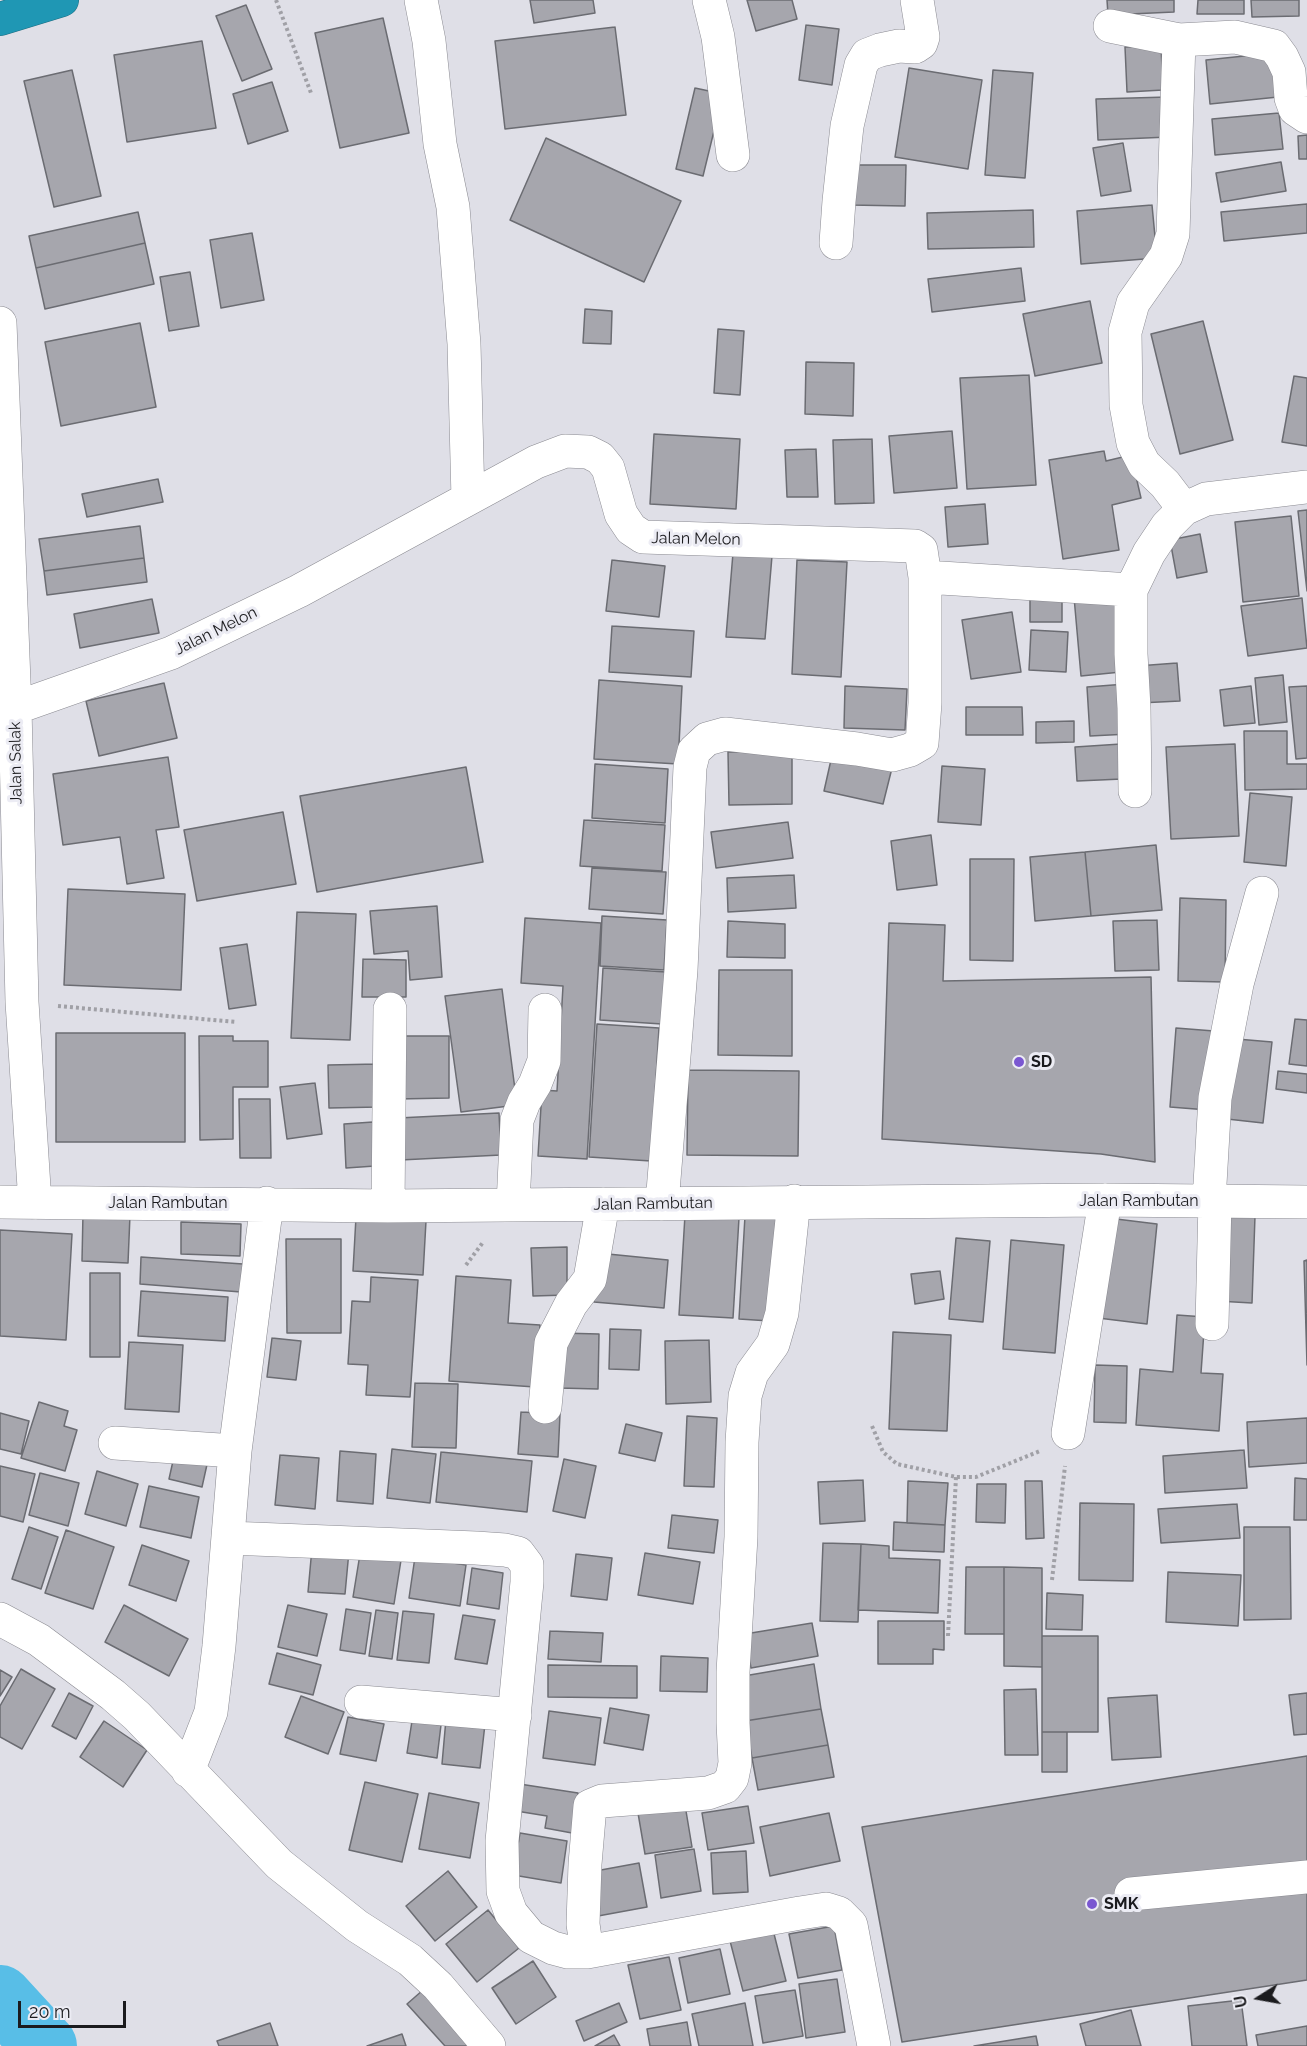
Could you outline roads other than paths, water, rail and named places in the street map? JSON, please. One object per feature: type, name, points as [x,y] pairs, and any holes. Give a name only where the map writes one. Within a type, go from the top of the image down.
[{"type":"highway","points":[[0,19],[62,0]]},
{"type":"street","points":[[421,0],[429,41],[440,144],[453,207],[464,344],[468,500]]},
{"type":"street","points":[[709,0],[718,37],[733,155]]},
{"type":"street","points":[[836,243],[847,126],[861,65],[867,55],[880,50],[900,46],[915,47],[921,43],[923,37],[917,0]]},
{"type":"street","points":[[1110,26],[1179,40],[1235,37],[1274,46],[1289,72],[1291,98],[1295,109],[1307,117]]},
{"type":"street","points":[[1179,40],[1180,79],[1173,234],[1166,256],[1133,303],[1125,332],[1126,405],[1133,443],[1144,464],[1165,484],[1184,509]]},
{"type":"street","name":"Jalan Salak","points":[[0,323],[4,558],[15,708],[22,1002],[35,1203]]},
{"type":"street","name":"Jalan Melon","points":[[15,708],[171,653],[299,591],[536,462],[566,451],[588,452],[600,458],[608,468],[621,514],[631,529],[643,537],[908,544],[921,550],[925,577]]},
{"type":"street","points":[[1135,791],[1131,590],[1149,553],[1167,526],[1184,509],[1206,499],[1307,487]]},
{"type":"street","points":[[662,1204],[681,970],[690,767],[694,751],[707,738],[725,734],[892,755],[910,750],[922,743],[925,703],[925,577],[1131,590]]},
{"type":"street","points":[[1212,1324],[1215,1098],[1237,984],[1262,893]]},
{"type":"street","points":[[388,1206],[390,1009]]},
{"type":"street","points":[[513,1205],[517,1120],[544,1061],[545,1010]]},
{"type":"street","points":[[1068,1433],[1105,1200]]},
{"type":"street","name":"Jalan Rambutan","points":[[0,1202],[388,1206],[1105,1200],[1307,1202]]},
{"type":"street","points":[[586,1952],[583,1924],[590,1806],[602,1801],[708,1792],[725,1787],[732,1778],[735,1763],[733,1672],[741,1537],[745,1396],[752,1373],[772,1344],[782,1313],[794,1202]]},
{"type":"street","points":[[188,1771],[211,1712],[236,1450],[267,1203]]},
{"type":"street","points":[[545,1407],[550,1343],[572,1304],[590,1279],[603,1204]]},
{"type":"street","points":[[115,1443],[236,1450]]},
{"type":"street","points":[[229,1538],[476,1548],[518,1553],[527,1565],[527,1582],[501,1841],[503,1891],[511,1913],[531,1937],[553,1948],[568,1952],[586,1952],[800,1913],[826,1909],[839,1913],[851,1925],[874,2046]]},
{"type":"street","points":[[0,1619],[39,1640],[113,1695],[137,1716],[279,1864],[357,1926],[410,1960],[438,1986],[489,2046]]},
{"type":"street","points":[[361,1702],[515,1715]]},
{"type":"street","points":[[1131,1894],[1307,1877]]},
{"type":"waterway","points":[[0,1997],[45,2046]]},
{"type":"place","name":"SD","points":[[1019,1062]]},
{"type":"place","name":"SMK","points":[[1092,1904]]}]
